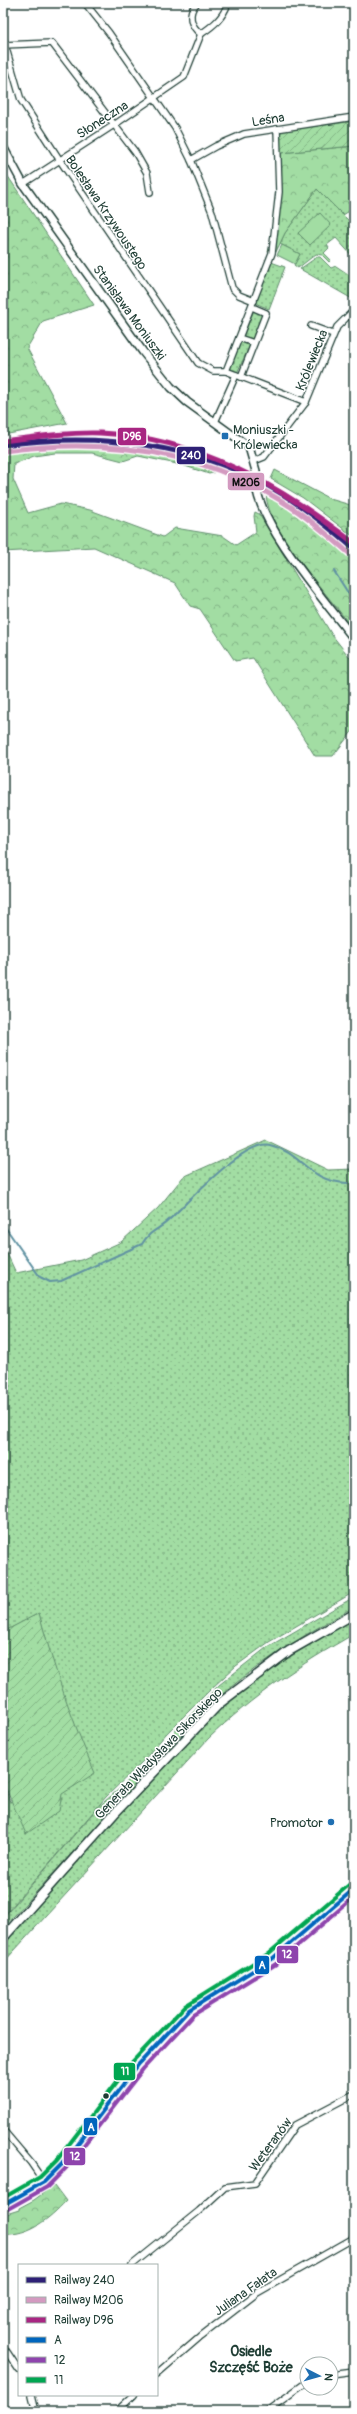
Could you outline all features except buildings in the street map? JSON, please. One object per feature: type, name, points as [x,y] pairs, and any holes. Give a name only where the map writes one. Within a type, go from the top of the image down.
[{"type":"main road","name":"Generała Władysława Sikorskiego","points":[[3,1938],[114,1814],[220,1703],[289,1651],[354,1614]]},
{"type":"street","points":[[85,3],[109,34],[152,99],[175,128],[191,160],[212,212],[232,288],[239,295],[254,301]]},
{"type":"street","points":[[197,3],[191,9],[190,20],[196,31],[201,34],[215,24],[225,13],[228,3]]},
{"type":"street","name":"Słoneczna","points":[[23,184],[59,159],[114,125],[184,77],[201,34]]},
{"type":"street","points":[[4,42],[52,42],[135,152],[147,173],[150,192]]},
{"type":"street","name":"Bolesława Krzywoustego","points":[[4,42],[21,100],[59,159],[198,362],[213,371],[226,372],[238,376]]},
{"type":"street","name":"Leśna","points":[[191,160],[216,146],[244,134],[354,117]]},
{"type":"street","points":[[226,372],[272,253],[276,232],[279,192],[277,129]]},
{"type":"street","name":"Stanisława Moniuszki","points":[[3,147],[23,184],[143,352],[171,387],[187,402],[249,447],[256,471]]},
{"type":"street","points":[[216,422],[254,343],[266,313],[252,307]]},
{"type":"street","name":"Królewiecka","points":[[254,461],[264,457],[306,402],[333,334],[337,327],[354,310]]},
{"type":"street","points":[[311,326],[333,334]]},
{"type":"street","points":[[239,338],[254,343]]},
{"type":"street","name":"Królewiecka","points":[[238,376],[306,402]]},
{"type":"street","points":[[256,485],[262,510],[284,545],[354,639]]},
{"type":"street","points":[[3,2205],[44,2182],[62,2164],[171,2027],[189,2010],[272,1958],[354,1889]]},
{"type":"street","name":"Weteranów","points":[[133,2264],[199,2211],[224,2187],[255,2183],[295,2125],[320,2114],[354,2094]]},
{"type":"street","points":[[3,2130],[32,2162],[44,2182]]},
{"type":"street","name":"Juliana Fałata","points":[[158,2373],[200,2337],[257,2293],[354,2238]]},
{"type":"street","points":[[3,2346],[17,2361]]},
{"type":"street","points":[[339,2373],[354,2371]]},
{"type":"street","points":[[267,2411],[299,2388]]},
{"type":"street","points":[[32,2396],[36,2411]]},
{"type":"street","points":[[117,2411],[133,2396]]},
{"type":"green space","points":[[354,121],[354,146],[280,153],[280,131]]},
{"type":"green space","points":[[354,146],[354,208],[343,215],[317,189],[285,233],[275,254],[268,252],[274,231],[280,153]]},
{"type":"green space","points":[[3,169],[94,305],[43,321],[27,348],[67,423],[3,435]]},
{"type":"green space","points":[[317,189],[354,226],[354,258],[336,238],[327,245],[329,248],[324,253],[331,260],[329,262],[322,255],[316,254],[298,268],[294,265],[300,254],[280,244],[285,233]]},
{"type":"green space","points":[[320,213],[331,225],[310,245],[298,233]]},
{"type":"green space","points":[[282,245],[300,254],[295,264],[277,255]]},
{"type":"green space","points":[[317,257],[320,257],[331,268],[336,266],[354,278],[354,300],[300,269]]},
{"type":"green space","points":[[271,262],[285,267],[269,309],[255,303]]},
{"type":"green space","points":[[254,310],[262,315],[252,340],[243,337]]},
{"type":"green space","points":[[241,341],[250,345],[237,373],[230,369]]},
{"type":"green space","points":[[83,443],[117,445],[166,453],[198,461],[214,467],[216,472],[209,474],[182,465],[138,456],[123,461],[92,453],[55,453],[34,456],[14,464],[13,479],[28,513],[61,504],[90,510],[163,537],[175,528],[223,536],[236,545],[256,532],[254,516],[255,512],[259,514],[332,635],[354,663],[354,729],[333,756],[315,756],[253,658],[235,661],[200,609],[190,606],[175,583],[94,547],[3,552],[3,451]]},
{"type":"green space","points":[[275,470],[330,499],[354,506],[354,537],[303,498],[271,479]]},
{"type":"green space","points":[[270,492],[354,558],[354,631],[288,545],[269,509],[266,494]]},
{"type":"green space","points":[[266,1140],[328,1170],[354,1169],[354,1592],[269,1642],[236,1666],[213,1687],[166,1734],[143,1761],[106,1797],[3,1917],[3,1782],[10,1802],[72,1721],[54,1669],[39,1614],[3,1632],[3,1245],[16,1273],[81,1260],[121,1242],[158,1208],[183,1177]]},
{"type":"green space","points":[[354,1597],[354,1607],[293,1643],[255,1669],[200,1714],[3,1928],[3,1918],[98,1807],[124,1785],[219,1685],[266,1648]]},
{"type":"green space","points":[[39,1613],[64,1694],[95,1773],[62,1794],[59,1811],[26,1834],[3,1782],[3,1632]]},
{"type":"green space","points":[[354,1619],[354,1634],[296,1669],[242,1709],[208,1739],[3,1963],[3,1943],[182,1746],[218,1710],[281,1662]]},
{"type":"green space","points":[[54,2185],[66,2201],[53,2214],[30,2229],[12,2234],[3,2234],[3,2215],[19,2210],[19,2208],[34,2200]]},
{"type":"waterway","points":[[334,571],[354,602]]},
{"type":"waterway","points":[[3,1224],[40,1277],[50,1282],[61,1281],[142,1244],[149,1235],[167,1222],[203,1186],[232,1161],[259,1146],[270,1145],[281,1149],[323,1178],[348,1183]]},
{"type":"tunnel","points":[[256,471],[256,485]]},
{"type":"rail line","name":"D96","points":[[3,441],[63,434],[100,433],[135,436],[170,444],[203,454],[266,484],[296,502],[354,543]]},
{"type":"rail line","name":"240","points":[[3,445],[39,441],[112,441],[183,453],[218,463],[252,477],[284,495],[320,521],[354,549]]},
{"type":"rail line","name":"M206","points":[[4,451],[40,447],[111,447],[181,459],[215,469],[248,483],[280,500],[307,519],[350,554]]},
{"type":"transit line","name":"11","points":[[3,2198],[40,2177],[57,2160],[133,2061],[185,2006],[268,1954],[350,1884]]},
{"type":"transit line","name":"A","points":[[3,2205],[44,2182],[62,2164],[138,2065],[189,2010],[272,1959],[354,1889]]},
{"type":"transit line","name":"12","points":[[6,2210],[47,2187],[66,2168],[143,2069],[193,2015],[276,1964],[354,1897]]},
{"type":"place","name":"Moniuszki - Królewiecka","points":[[225,436]]},
{"type":"place","name":"Promotor","points":[[331,1822]]},
{"type":"district","name":"Osiedle Szczęść Boże","points":[[251,2360]]}]
